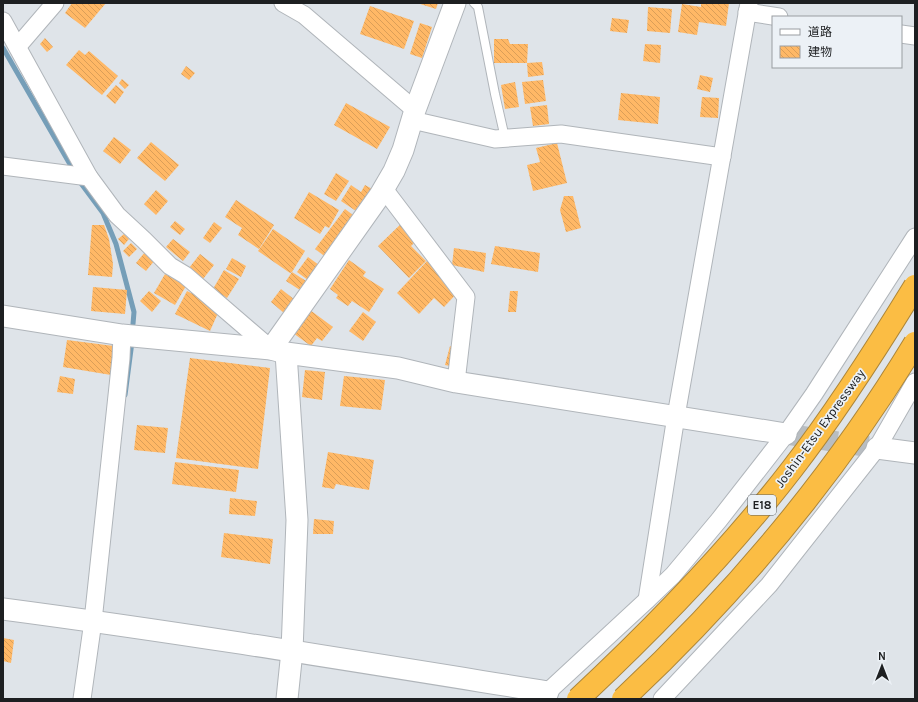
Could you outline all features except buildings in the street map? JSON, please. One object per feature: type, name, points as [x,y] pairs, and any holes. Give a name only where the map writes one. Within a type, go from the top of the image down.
[{"type":"highway","name":"Joshin-Etsu Expressway","points":[[578,699],[679,600],[735,539],[792,469],[834,412],[877,348],[915,286]]},
{"type":"highway","name":"E18","points":[[623,699],[698,624],[755,562],[812,494],[862,424],[915,343]]},
{"type":"street","points":[[18,46],[55,3]]},
{"type":"street","points":[[283,3],[304,16],[414,115],[495,139],[561,134],[722,157]]},
{"type":"street","points":[[287,699],[292,650],[297,520],[279,351],[384,189],[403,150],[414,115],[455,3]]},
{"type":"street","points":[[647,600],[676,416],[748,8],[776,16]]},
{"type":"street","points":[[5,29],[18,46],[89,177],[117,215],[170,266],[185,275],[279,351]]},
{"type":"street","points":[[902,34],[915,36]]},
{"type":"street","points":[[3,166],[89,177]]},
{"type":"street","points":[[384,189],[466,296],[456,382]]},
{"type":"street","points":[[3,609],[292,650],[544,695],[673,575],[696,548],[786,434],[848,343],[915,237]]},
{"type":"street","points":[[3,316],[122,335],[279,351],[398,368],[456,382],[786,434]]},
{"type":"street","points":[[82,699],[93,621],[121,358],[122,335]]},
{"type":"street","points":[[662,699],[769,585],[877,448],[915,382]]},
{"type":"street","points":[[877,448],[915,453]]},
{"type":"lane","points":[[474,3],[478,7],[494,94],[505,138]]},
{"type":"waterway","points":[[3,48],[71,166]]},
{"type":"waterway","points":[[80,182],[103,213],[116,244],[134,312],[133,324]]},
{"type":"waterway","points":[[125,395],[132,342]]},
{"type":"tunnel","points":[[786,434],[877,448]]}]
